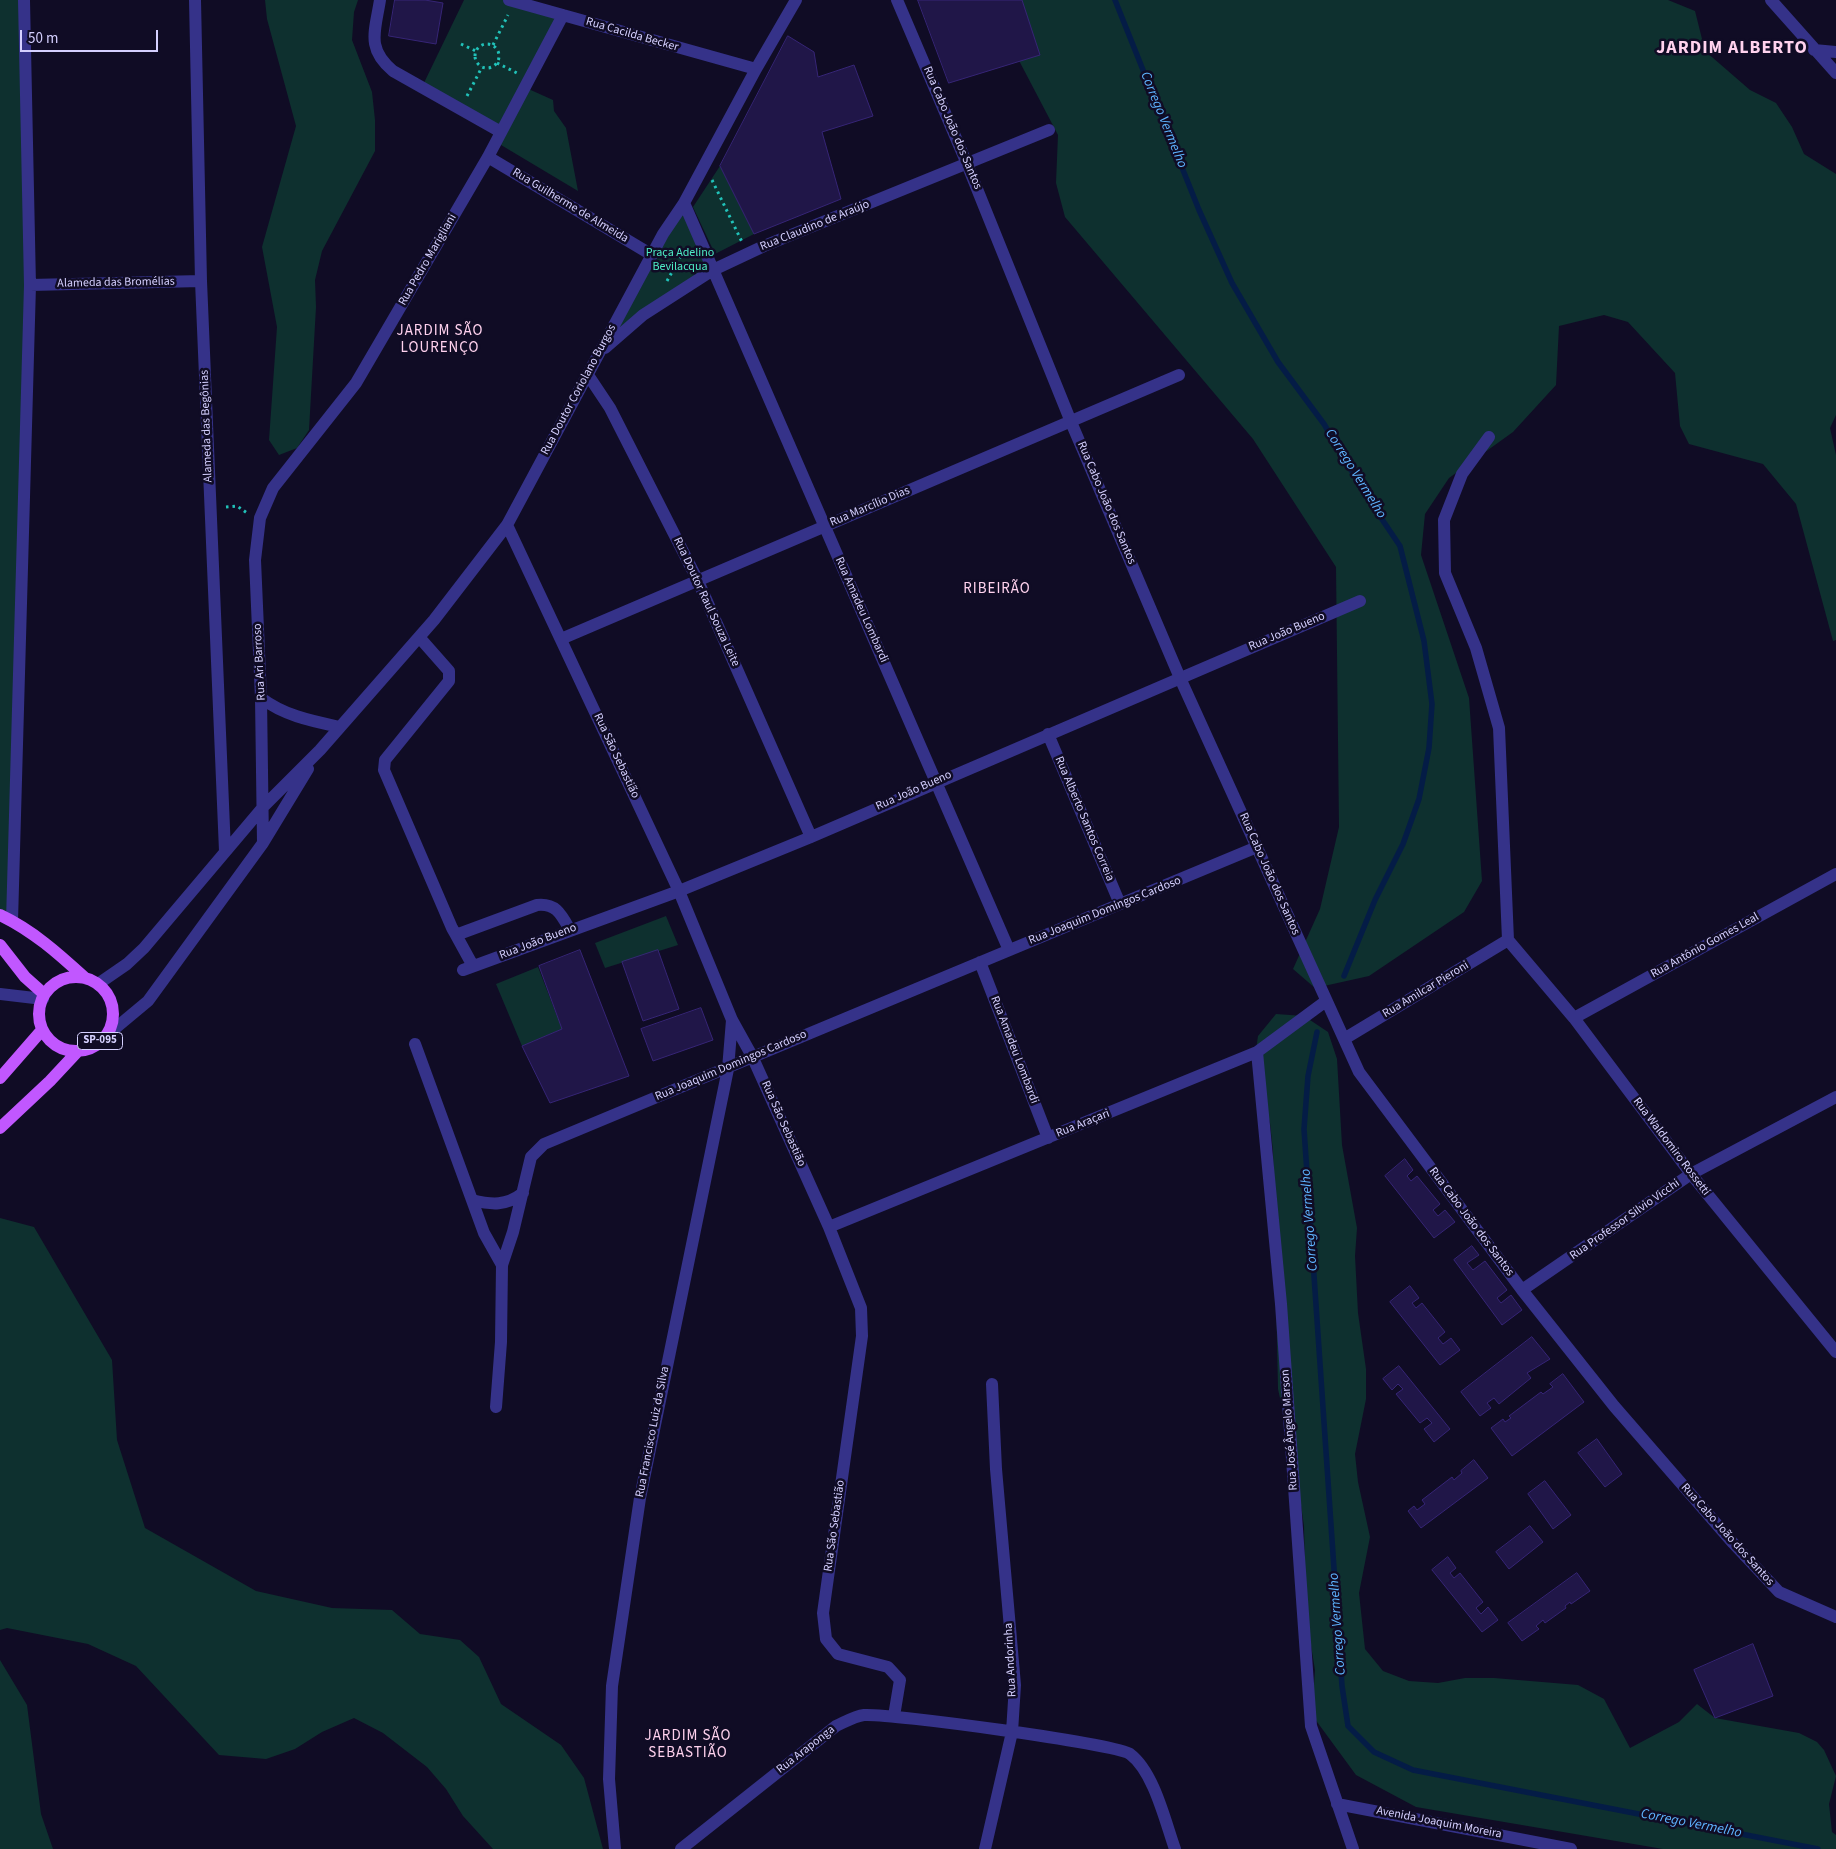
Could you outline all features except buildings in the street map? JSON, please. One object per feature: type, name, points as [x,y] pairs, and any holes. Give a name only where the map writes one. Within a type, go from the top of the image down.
[{"type":"main road","points":[[0,915],[55,950],[85,978],[98,984]]},
{"type":"main road","points":[[0,945],[43,997]]},
{"type":"main road","points":[[0,1078],[42,1030],[39,1012],[43,997],[52,986],[62,979],[85,978]]},
{"type":"main road","name":"SP-095","points":[[42,1030],[51,1042],[63,1049],[78,1051],[92,1048],[106,1036],[113,1018],[110,999],[98,984]]},
{"type":"main road","name":"SP-095","points":[[0,1128],[50,1081],[78,1051]]},
{"type":"street","points":[[12,921],[30,285],[24,0]]},
{"type":"street","name":"Alameda das Begônias","points":[[195,0],[201,282],[225,851]]},
{"type":"street","points":[[380,0],[373,40],[379,60],[393,71],[501,132]]},
{"type":"street","name":"Rua Doutor Coriolano Burgos","points":[[320,750],[419,637],[507,525],[652,255],[684,203],[756,69],[796,0]]},
{"type":"street","name":"Rua Cabo João dos Santos","points":[[898,0],[967,164],[1071,422],[1180,678],[1360,1072],[1522,1290],[1614,1406],[1779,1592],[1836,1617]]},
{"type":"street","points":[[1771,0],[1836,73]]},
{"type":"street","name":"Rua Cacilda Becker","points":[[512,1],[756,69]]},
{"type":"street","name":"Rua Pedro Marigliani","points":[[260,520],[273,488],[356,383],[488,157],[563,15]]},
{"type":"street","points":[[1814,50],[1836,52]]},
{"type":"street","name":"Rua Claudino de Araújo","points":[[598,354],[643,315],[713,270],[747,254],[1049,130]]},
{"type":"street","name":"Rua Guilherme de Almeida","points":[[488,157],[652,255]]},
{"type":"street","points":[[684,203],[713,270]]},
{"type":"street","name":"Rua Amadeu Lombardi","points":[[713,270],[1009,950]]},
{"type":"street","name":"Alameda das Bromélias","points":[[30,285],[201,282]]},
{"type":"street","name":"Rua Doutor Raul Souza Leite","points":[[588,375],[610,408],[698,581],[811,836]]},
{"type":"street","name":"Rua Marcílio Dias","points":[[561,639],[1179,375]]},
{"type":"street","points":[[1489,437],[1462,474],[1444,520],[1445,573],[1476,648],[1499,728],[1508,940]]},
{"type":"street","name":"Rua Ari Barroso","points":[[260,520],[255,560],[261,698],[264,806],[263,843]]},
{"type":"street","name":"Rua São Sebastião","points":[[507,525],[678,891],[732,1020],[752,1056],[829,1227],[861,1308],[862,1336],[822,1612],[826,1640],[838,1654],[888,1667],[900,1680],[894,1716]]},
{"type":"street","name":"Rua João Bueno","points":[[456,935],[468,968],[678,891],[1360,601]]},
{"type":"street","points":[[419,637],[449,671],[449,681],[385,760],[384,770],[456,935],[537,905],[548,904],[558,910],[570,930]]},
{"type":"street","points":[[261,698],[275,708],[296,717],[340,727]]},
{"type":"street","name":"Rua Alberto Santos Correia","points":[[1048,734],[1120,904]]},
{"type":"street","points":[[98,984],[127,964],[144,948],[264,806],[320,750]]},
{"type":"street","points":[[106,1036],[148,1000],[263,843],[320,750]]},
{"type":"street","name":"Rua Joaquim Domingos Cardoso","points":[[496,1407],[501,1342],[502,1265],[531,1157],[544,1144],[728,1069],[752,1056],[1257,847]]},
{"type":"street","name":"Rua Antônio Gomes Leal","points":[[1574,1018],[1836,874]]},
{"type":"street","name":"Rua Waldomiro Rossetti","points":[[1508,940],[1574,1018],[1691,1174],[1836,1352]]},
{"type":"street","name":"Rua Amilcar Pieroni","points":[[1344,1039],[1508,940]]},
{"type":"street","name":"Rua Amadeu Lombardi","points":[[980,962],[1048,1138]]},
{"type":"street","points":[[0,994],[43,997]]},
{"type":"street","name":"Rua Araçari","points":[[829,1227],[1257,1052],[1326,1001]]},
{"type":"street","name":"Rua Francisco Luiz da Silva","points":[[616,1847],[609,1779],[612,1686],[617,1649],[640,1498],[728,1069],[732,1020]]},
{"type":"street","points":[[415,1044],[484,1233],[502,1265]]},
{"type":"street","name":"Rua José Ângelo Marson","points":[[1257,1052],[1281,1304],[1311,1726],[1353,1849]]},
{"type":"street","name":"Rua Professor Silvio Vicchi","points":[[1522,1290],[1691,1174],[1836,1097]]},
{"type":"street","points":[[472,1200],[489,1204],[503,1204],[522,1193]]},
{"type":"street","name":"Rua Andorinha","points":[[985,1849],[1012,1732],[1015,1685],[996,1469],[992,1384]]},
{"type":"street","name":"Rua Araponga","points":[[681,1849],[836,1726],[863,1715],[894,1716],[1012,1732],[1108,1747],[1129,1753],[1146,1772],[1175,1849]]},
{"type":"street","name":"Avenida Joaquim Moreira","points":[[1337,1804],[1571,1849]]},
{"type":"path","points":[[492,45],[512,1]]},
{"type":"path","points":[[461,44],[476,51]]},
{"type":"path","points":[[492,45],[499,53],[497,63],[493,67],[482,67],[476,60],[476,51],[480,46],[492,45]]},
{"type":"path","points":[[497,63],[529,79]]},
{"type":"path","points":[[460,109],[482,67]]},
{"type":"path","points":[[705,164],[747,254]]},
{"type":"path","points":[[665,285],[695,230]]},
{"type":"path","points":[[210,508],[237,506],[260,520]]},
{"type":"green space","points":[[0,0],[24,0],[30,285],[11,920],[0,913]]},
{"type":"green space","points":[[265,0],[358,0],[354,12],[352,40],[372,92],[375,120],[375,151],[322,251],[315,280],[316,307],[309,430],[297,448],[279,455],[269,440],[277,327],[262,247],[296,126],[267,19]]},
{"type":"green space","points":[[464,0],[509,0],[559,14],[524,87],[553,100],[554,111],[566,128],[578,191],[496,142],[501,132],[422,87]]},
{"type":"green space","points":[[1012,0],[1668,0],[1695,11],[1705,51],[1750,90],[1776,103],[1792,127],[1804,154],[1836,174],[1836,415],[1830,428],[1836,455],[1836,640],[1833,641],[1796,504],[1763,464],[1689,444],[1680,426],[1675,373],[1628,322],[1604,315],[1559,326],[1556,385],[1513,432],[1449,478],[1425,514],[1421,555],[1469,698],[1482,881],[1464,912],[1369,976],[1315,988],[1293,969],[1320,909],[1339,827],[1336,567],[1253,439],[1065,217],[1056,183],[1058,135],[1014,51]]},
{"type":"green space","points":[[720,166],[754,234],[715,254],[693,207]]},
{"type":"green space","name":"Praça Adelino Bevilacqua","points":[[684,208],[709,269],[611,336]]},
{"type":"green space","points":[[666,916],[678,945],[605,968],[595,943]]},
{"type":"green space","points":[[538,967],[562,1029],[522,1046],[496,984]]},
{"type":"green space","points":[[1276,1014],[1304,1016],[1328,1032],[1337,1059],[1342,1145],[1357,1228],[1355,1256],[1358,1313],[1366,1369],[1366,1399],[1355,1454],[1358,1482],[1370,1537],[1359,1593],[1365,1649],[1383,1671],[1409,1681],[1438,1683],[1465,1678],[1494,1678],[1578,1685],[1604,1699],[1630,1748],[1679,1722],[1697,1704],[1715,1718],[1799,1733],[1817,1742],[1824,1750],[1836,1776],[1829,1804],[1832,1832],[1836,1835],[1836,1849],[1663,1849],[1416,1807],[1356,1775],[1312,1715],[1315,1670],[1306,1615],[1304,1526],[1296,1471],[1278,1389],[1273,1151],[1270,1123],[1254,1064],[1258,1036]]},
{"type":"green space","points":[[0,1218],[34,1227],[112,1360],[117,1440],[145,1528],[256,1591],[332,1608],[392,1610],[420,1634],[460,1640],[479,1657],[501,1704],[561,1745],[584,1778],[603,1849],[493,1849],[463,1816],[446,1789],[427,1767],[383,1733],[354,1718],[322,1732],[295,1749],[266,1759],[219,1755],[136,1666],[88,1644],[7,1628],[0,1630]]},
{"type":"green space","points":[[0,1660],[27,1705],[41,1814],[53,1849],[0,1849]]},
{"type":"waterway","name":"Corrego Vermelho","points":[[1115,0],[1199,210],[1232,283],[1278,362],[1324,424],[1367,497],[1400,546],[1424,641],[1432,704],[1429,748],[1419,799],[1403,844],[1375,900],[1344,976]]},
{"type":"waterway","name":"Corrego Vermelho","points":[[1317,1032],[1308,1076],[1304,1129],[1342,1686],[1348,1726],[1374,1752],[1413,1770],[1818,1849]]},
{"type":"district","name":"JARDIM ALBERTO","points":[[1732,49]]},
{"type":"district","name":"JARDIM SÃO LOURENÇO","points":[[440,340]]},
{"type":"district","name":"RIBEIRÃO","points":[[997,590]]},
{"type":"district","name":"JARDIM SÃO SEBASTIÃO","points":[[688,1746]]}]
